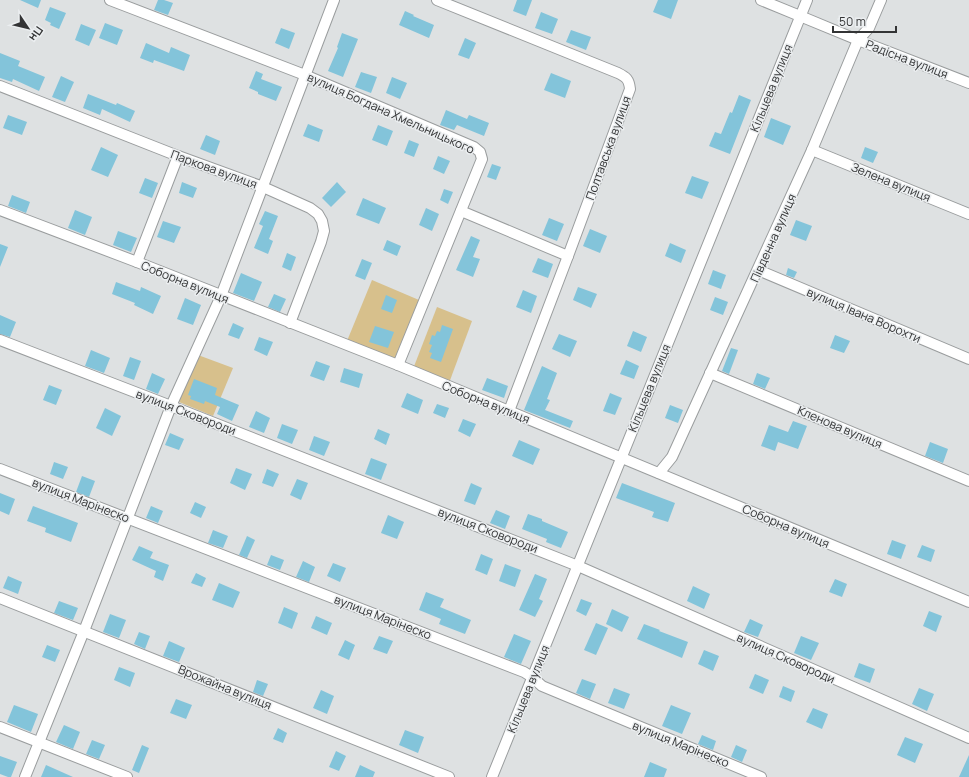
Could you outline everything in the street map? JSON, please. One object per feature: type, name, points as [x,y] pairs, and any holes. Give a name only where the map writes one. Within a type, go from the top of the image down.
[{"type":"street","name":"вулиця Богдана Хмельницького","points":[[110,0],[305,75],[474,147],[480,152],[482,159],[398,365]]},
{"type":"street","points":[[25,777],[84,631],[170,406],[221,296],[334,0]]},
{"type":"street","name":"Полтавська вулиця","points":[[437,0],[618,73],[625,76],[629,82],[630,89],[509,411]]},
{"type":"street","name":"Радісна вулиця","points":[[760,0],[969,83]]},
{"type":"street","name":"Кільцева вулиця","points":[[492,777],[807,0]]},
{"type":"street","name":"Південна вулиця","points":[[659,473],[672,457],[812,150],[858,40],[869,28],[882,0]]},
{"type":"street","name":"Паркова вулиця","points":[[0,86],[178,156],[263,187],[310,208],[318,214],[322,221],[324,231],[290,323]]},
{"type":"street","name":"Зелена вулиця","points":[[812,150],[969,214]]},
{"type":"street","points":[[136,262],[178,156]]},
{"type":"street","name":"Соборна вулиця","points":[[0,210],[398,365],[969,602]]},
{"type":"street","points":[[461,211],[568,256]]},
{"type":"street","name":"вулиця Івана Ворохти","points":[[758,270],[969,359]]},
{"type":"street","name":"вулиця Сковороди","points":[[0,340],[578,566],[969,738]]},
{"type":"street","name":"Кленова вулиця","points":[[710,373],[969,481]]},
{"type":"street","name":"вулиця Марінеско","points":[[0,469],[524,672],[542,686],[762,777]]},
{"type":"street","name":"Врожайна вулиця","points":[[0,598],[449,777]]},
{"type":"street","points":[[0,727],[127,777]]},
{"type":"shaded area","points":[[372,280],[419,300],[394,360],[347,341]]},
{"type":"shaded area","points":[[437,307],[472,321],[449,383],[413,369]]},
{"type":"shaded area","points":[[198,355],[233,368],[213,416],[179,402]]},
{"type":"building","points":[[20,0],[41,0],[38,8]]},
{"type":"building","points":[[158,0],[173,3],[168,15],[154,10]]},
{"type":"building","points":[[517,0],[532,0],[526,16],[513,11]]},
{"type":"building","points":[[658,0],[678,0],[671,19],[653,12]]},
{"type":"building","points":[[50,7],[66,13],[59,29],[50,25],[51,23],[45,20]]},
{"type":"building","points":[[405,11],[434,25],[429,38],[399,25]]},
{"type":"building","points":[[541,12],[558,19],[552,34],[535,28]]},
{"type":"building","points":[[105,23],[123,30],[117,45],[99,38]]},
{"type":"building","points":[[81,24],[96,30],[89,46],[75,40]]},
{"type":"building","points":[[281,28],[295,33],[289,49],[275,43]]},
{"type":"building","points":[[571,30],[591,37],[586,50],[566,42]]},
{"type":"building","points":[[342,33],[358,39],[343,77],[328,71],[338,48],[337,47]]},
{"type":"building","points":[[465,38],[476,43],[469,59],[458,55]]},
{"type":"building","points":[[146,43],[169,53],[171,47],[190,55],[184,71],[154,60],[153,63],[140,58]]},
{"type":"building","points":[[0,53],[20,61],[18,66],[45,77],[39,91],[13,79],[12,82],[0,78]]},
{"type":"building","points":[[256,71],[263,74],[261,79],[282,87],[276,101],[258,94],[258,92],[249,88]]},
{"type":"building","points":[[361,72],[377,77],[371,93],[355,87]]},
{"type":"building","points":[[551,73],[571,81],[565,98],[544,90]]},
{"type":"building","points":[[61,76],[74,82],[65,102],[52,97]]},
{"type":"building","points":[[392,77],[407,83],[400,99],[386,93]]},
{"type":"building","points":[[88,94],[116,105],[117,103],[135,111],[130,122],[102,109],[100,115],[83,108]]},
{"type":"building","points":[[739,95],[751,100],[730,154],[709,146],[715,132],[721,134]]},
{"type":"building","points":[[446,110],[467,119],[469,115],[489,123],[484,136],[457,125],[454,130],[440,125]]},
{"type":"building","points":[[8,115],[27,122],[22,135],[3,128]]},
{"type":"building","points":[[771,118],[791,126],[783,145],[764,137]]},
{"type":"building","points":[[308,124],[323,130],[319,142],[303,136]]},
{"type":"building","points":[[378,125],[393,131],[387,146],[372,140]]},
{"type":"building","points":[[206,135],[220,141],[215,155],[200,149]]},
{"type":"building","points":[[409,140],[419,144],[414,157],[404,153]]},
{"type":"building","points":[[101,147],[118,155],[108,177],[91,170]]},
{"type":"building","points":[[865,147],[878,152],[873,163],[861,158]]},
{"type":"building","points":[[438,156],[450,161],[444,174],[433,169]]},
{"type":"building","points":[[492,164],[501,167],[496,180],[487,177]]},
{"type":"building","points":[[692,176],[709,182],[702,199],[685,193]]},
{"type":"building","points":[[145,178],[158,183],[152,198],[139,193]]},
{"type":"building","points":[[182,182],[197,188],[193,198],[179,193]]},
{"type":"building","points":[[337,182],[346,192],[331,207],[322,198]]},
{"type":"building","points":[[444,189],[453,192],[448,204],[440,200]]},
{"type":"building","points":[[12,195],[30,202],[26,213],[8,206]]},
{"type":"building","points":[[363,198],[386,208],[379,224],[356,215]]},
{"type":"building","points":[[426,208],[439,214],[432,231],[419,225]]},
{"type":"building","points":[[75,210],[92,217],[85,235],[68,228]]},
{"type":"building","points":[[265,211],[278,216],[269,239],[273,241],[268,254],[254,248],[263,226],[259,224]]},
{"type":"building","points":[[549,218],[564,224],[557,241],[542,235]]},
{"type":"building","points":[[796,220],[812,226],[806,241],[790,235]]},
{"type":"building","points":[[163,221],[181,227],[174,243],[157,237]]},
{"type":"building","points":[[590,229],[607,236],[600,253],[583,246]]},
{"type":"building","points":[[118,231],[137,238],[131,252],[113,245]]},
{"type":"building","points":[[471,236],[480,240],[473,257],[480,259],[473,277],[456,270]]},
{"type":"building","points":[[387,240],[401,246],[397,256],[383,250]]},
{"type":"building","points":[[670,243],[686,250],[681,263],[665,256]]},
{"type":"building","points":[[0,244],[8,247],[0,267]]},
{"type":"building","points":[[287,253],[296,257],[291,271],[282,267]]},
{"type":"building","points":[[538,258],[553,264],[548,278],[532,272]]},
{"type":"building","points":[[362,259],[372,263],[365,280],[355,276]]},
{"type":"building","points":[[788,268],[797,272],[794,278],[786,275]]},
{"type":"building","points":[[713,270],[726,275],[721,289],[708,284]]},
{"type":"building","points":[[241,273],[262,282],[254,301],[233,293]]},
{"type":"building","points":[[116,282],[140,291],[141,287],[161,296],[153,314],[134,305],[135,303],[112,294]]},
{"type":"building","points":[[578,287],[597,294],[591,308],[573,300]]},
{"type":"building","points":[[523,290],[537,296],[531,313],[516,307]]},
{"type":"building","points":[[274,294],[286,299],[280,312],[268,307]]},
{"type":"building","points":[[386,295],[397,300],[392,313],[381,309]]},
{"type":"building","points":[[715,297],[728,302],[723,315],[710,310]]},
{"type":"building","points":[[185,298],[201,305],[193,325],[177,319]]},
{"type":"building","points":[[0,315],[16,322],[10,337],[0,334]]},
{"type":"building","points":[[233,323],[244,328],[239,339],[228,335]]},
{"type":"building","points":[[442,325],[453,329],[441,362],[430,358],[432,353],[429,352],[432,345],[429,344],[432,335],[435,336],[437,331],[440,332]]},
{"type":"building","points":[[375,326],[394,332],[388,348],[369,342]]},
{"type":"building","points":[[633,331],[647,337],[641,352],[627,346]]},
{"type":"building","points":[[559,334],[577,341],[570,357],[552,349]]},
{"type":"building","points":[[835,335],[850,341],[844,353],[830,348]]},
{"type":"building","points":[[259,337],[273,342],[267,356],[254,350]]},
{"type":"building","points":[[731,348],[738,350],[729,374],[722,371]]},
{"type":"building","points":[[91,350],[110,358],[104,373],[85,366]]},
{"type":"building","points":[[130,357],[141,361],[134,380],[123,376]]},
{"type":"building","points":[[626,360],[639,366],[634,379],[620,374]]},
{"type":"building","points":[[316,361],[330,366],[324,381],[310,376]]},
{"type":"building","points":[[542,366],[557,373],[547,399],[550,400],[545,410],[573,421],[570,428],[524,410]]},
{"type":"building","points":[[344,368],[363,374],[359,388],[340,382]]},
{"type":"building","points":[[152,373],[165,379],[158,394],[146,389]]},
{"type":"building","points":[[757,373],[770,378],[765,389],[753,384]]},
{"type":"building","points":[[487,378],[508,386],[504,398],[482,390]]},
{"type":"building","points":[[194,379],[217,388],[215,395],[239,405],[232,421],[217,414],[220,407],[205,401],[204,404],[190,399],[191,396],[188,395]]},
{"type":"building","points":[[49,385],[62,390],[56,405],[43,400]]},
{"type":"building","points":[[407,393],[423,400],[418,414],[401,407]]},
{"type":"building","points":[[610,393],[622,398],[615,415],[603,411]]},
{"type":"building","points":[[437,404],[449,408],[445,418],[433,413]]},
{"type":"building","points":[[670,405],[683,410],[678,423],[665,418]]},
{"type":"building","points":[[105,408],[121,416],[112,436],[96,428]]},
{"type":"building","points":[[256,411],[270,418],[264,433],[249,427]]},
{"type":"building","points":[[463,419],[476,424],[470,437],[458,431]]},
{"type":"building","points":[[793,421],[807,426],[798,449],[778,442],[775,451],[761,446],[769,425],[788,432]]},
{"type":"building","points":[[282,424],[298,430],[292,444],[277,438]]},
{"type":"building","points":[[378,429],[390,434],[386,445],[374,439]]},
{"type":"building","points":[[170,433],[184,439],[179,450],[165,445]]},
{"type":"building","points":[[314,436],[330,442],[324,456],[309,450]]},
{"type":"building","points":[[519,440],[540,449],[533,465],[512,456]]},
{"type":"building","points":[[930,442],[948,449],[943,463],[925,456]]},
{"type":"building","points":[[371,458],[387,464],[381,480],[365,474]]},
{"type":"building","points":[[54,462],[68,467],[63,479],[50,474]]},
{"type":"building","points":[[236,468],[252,474],[245,490],[230,483]]},
{"type":"building","points":[[267,469],[279,474],[273,487],[262,483]]},
{"type":"building","points":[[82,476],[95,481],[89,497],[76,492]]},
{"type":"building","points":[[297,479],[308,483],[301,500],[290,495]]},
{"type":"building","points":[[471,483],[482,488],[475,505],[464,501]]},
{"type":"building","points":[[622,483],[675,503],[668,522],[652,517],[654,512],[616,498]]},
{"type":"building","points":[[0,493],[15,499],[9,515],[0,511]]},
{"type":"building","points":[[195,502],[206,507],[201,518],[190,513]]},
{"type":"building","points":[[33,506],[78,523],[71,542],[45,532],[46,528],[27,521]]},
{"type":"building","points":[[151,506],[163,511],[158,523],[146,518]]},
{"type":"building","points":[[496,510],[510,516],[505,529],[490,523]]},
{"type":"building","points":[[528,514],[568,532],[561,548],[546,542],[547,539],[522,529]]},
{"type":"building","points":[[388,515],[404,522],[397,539],[381,533]]},
{"type":"building","points":[[213,530],[228,536],[223,548],[208,543]]},
{"type":"building","points":[[247,536],[255,540],[247,558],[239,555]]},
{"type":"building","points":[[892,540],[906,545],[901,559],[887,554]]},
{"type":"building","points":[[922,545],[935,550],[931,562],[917,557]]},
{"type":"building","points":[[139,546],[153,552],[150,558],[169,565],[163,581],[154,577],[156,571],[132,560]]},
{"type":"building","points":[[481,554],[493,559],[487,575],[475,570]]},
{"type":"building","points":[[271,555],[284,560],[280,570],[267,565]]},
{"type":"building","points":[[303,561],[315,567],[309,582],[296,577]]},
{"type":"building","points":[[333,563],[346,568],[340,582],[327,576]]},
{"type":"building","points":[[505,564],[521,570],[515,587],[499,581]]},
{"type":"building","points":[[196,573],[206,578],[202,587],[191,583]]},
{"type":"building","points":[[535,574],[547,579],[539,599],[543,601],[535,617],[519,610]]},
{"type":"building","points":[[8,576],[22,582],[18,594],[3,588]]},
{"type":"building","points":[[835,579],[847,584],[842,597],[829,592]]},
{"type":"building","points":[[219,583],[240,592],[233,608],[212,600]]},
{"type":"building","points":[[693,586],[710,594],[704,609],[687,601]]},
{"type":"building","points":[[426,592],[444,599],[440,607],[471,620],[465,634],[439,624],[441,619],[419,610]]},
{"type":"building","points":[[581,599],[592,603],[586,616],[576,611]]},
{"type":"building","points":[[59,601],[78,608],[73,620],[54,613]]},
{"type":"building","points":[[284,607],[298,613],[292,629],[278,623]]},
{"type":"building","points":[[612,609],[629,617],[622,632],[606,624]]},
{"type":"building","points":[[929,611],[942,616],[936,632],[923,626]]},
{"type":"building","points":[[110,614],[126,620],[119,638],[103,632]]},
{"type":"building","points":[[316,616],[332,623],[327,635],[311,628]]},
{"type":"building","points":[[750,619],[763,625],[758,637],[744,632]]},
{"type":"building","points":[[596,623],[608,628],[596,655],[584,650]]},
{"type":"building","points":[[644,624],[688,642],[682,658],[637,639]]},
{"type":"building","points":[[139,632],[150,636],[145,649],[134,644]]},
{"type":"building","points":[[514,634],[531,641],[521,664],[504,657]]},
{"type":"building","points":[[379,636],[393,641],[387,654],[373,649]]},
{"type":"building","points":[[801,636],[819,643],[811,660],[794,653]]},
{"type":"building","points":[[345,640],[355,645],[349,660],[338,655]]},
{"type":"building","points":[[169,641],[185,648],[179,662],[163,656]]},
{"type":"building","points":[[47,645],[60,650],[55,662],[42,657]]},
{"type":"building","points":[[704,650],[719,656],[713,671],[698,664]]},
{"type":"building","points":[[859,663],[875,669],[870,683],[854,677]]},
{"type":"building","points":[[119,667],[135,673],[130,687],[114,680]]},
{"type":"building","points":[[755,674],[769,680],[763,694],[749,688]]},
{"type":"building","points":[[582,679],[596,684],[590,699],[576,693]]},
{"type":"building","points":[[257,680],[268,684],[263,696],[253,692]]},
{"type":"building","points":[[783,686],[795,691],[791,702],[779,697]]},
{"type":"building","points":[[614,688],[630,694],[624,709],[608,703]]},
{"type":"building","points":[[919,688],[934,694],[927,711],[912,704]]},
{"type":"building","points":[[321,690],[334,696],[327,714],[313,708]]},
{"type":"building","points":[[176,699],[192,705],[186,719],[170,713]]},
{"type":"building","points":[[14,705],[38,714],[31,732],[7,722]]},
{"type":"building","points":[[671,705],[691,713],[682,734],[662,726]]},
{"type":"building","points":[[813,708],[828,714],[822,729],[806,722]]},
{"type":"building","points":[[64,725],[80,732],[73,749],[56,742]]},
{"type":"building","points":[[278,728],[287,733],[283,743],[273,739]]},
{"type":"building","points":[[405,730],[424,737],[418,753],[399,745]]},
{"type":"building","points":[[702,735],[716,741],[713,750],[698,744]]},
{"type":"building","points":[[905,737],[923,744],[915,763],[897,755]]},
{"type":"building","points":[[92,740],[105,745],[99,759],[86,754]]},
{"type":"building","points":[[142,745],[149,748],[139,773],[132,770]]},
{"type":"building","points":[[736,745],[747,750],[742,762],[731,757]]},
{"type":"building","points":[[336,751],[346,756],[339,771],[329,767]]},
{"type":"building","points":[[969,755],[969,777],[959,777]]},
{"type":"building","points":[[0,756],[17,762],[11,777],[0,774]]},
{"type":"building","points":[[650,762],[667,769],[664,777],[644,777]]},
{"type":"building","points":[[46,765],[73,777],[41,777]]},
{"type":"building","points":[[360,765],[375,772],[373,777],[355,777]]}]
